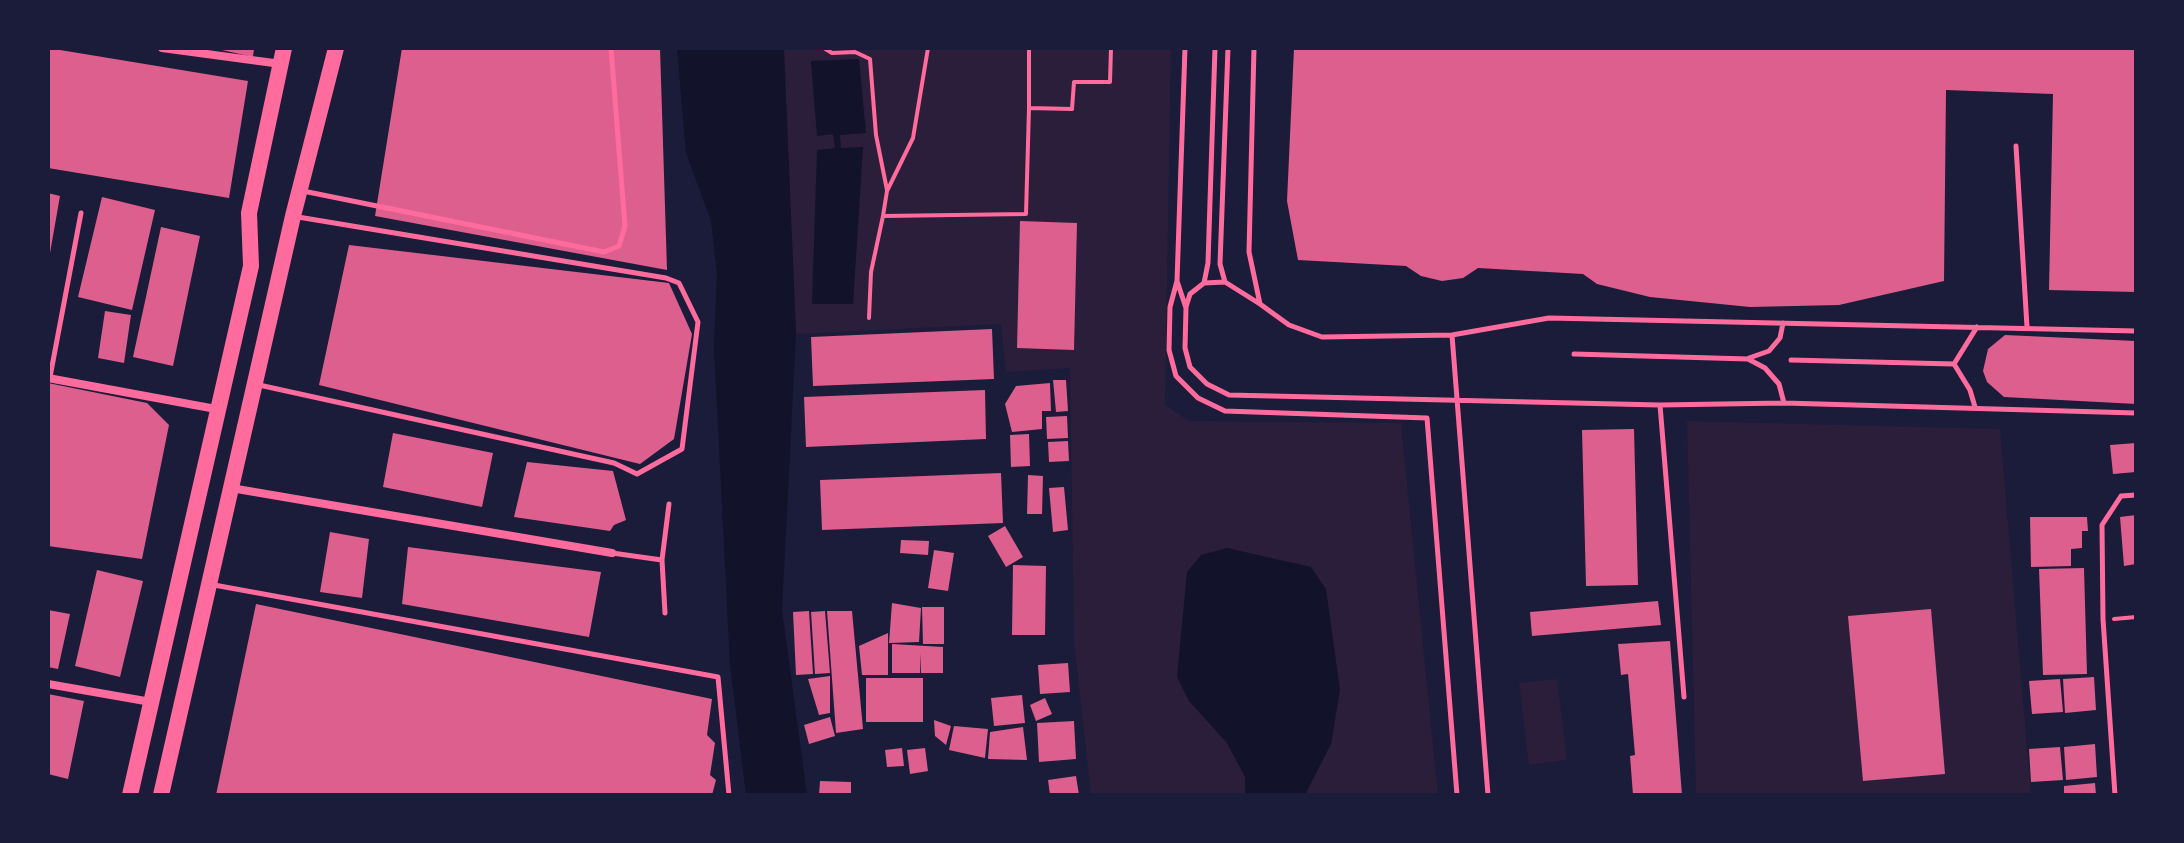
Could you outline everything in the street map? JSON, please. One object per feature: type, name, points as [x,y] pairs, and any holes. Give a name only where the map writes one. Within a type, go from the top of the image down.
[{"type":"main road","points":[[161,795],[209,584],[238,490],[255,384],[293,216],[336,48]]},
{"type":"main road","points":[[130,795],[251,266],[249,213],[282,56]]},
{"type":"street","points":[[162,48],[282,56]]},
{"type":"street","points":[[49,378],[216,409]]},
{"type":"street","points":[[238,490],[612,553]]},
{"type":"street","points":[[48,684],[151,702]]},
{"type":"lane","points":[[300,190],[604,252],[619,246],[625,226],[611,48]]},
{"type":"lane","points":[[1185,48],[1177,281],[1170,307],[1169,350],[1176,376],[1198,398],[1225,411],[1427,418],[1457,795]]},
{"type":"lane","points":[[1204,283],[1208,263],[1215,48]]},
{"type":"lane","points":[[1225,282],[1220,264],[1228,48]]},
{"type":"lane","points":[[1254,48],[1249,252],[1260,304]]},
{"type":"lane","points":[[2016,146],[2027,327]]},
{"type":"lane","points":[[49,378],[81,213]]},
{"type":"lane","points":[[255,384],[614,463],[637,474],[682,449],[698,322],[679,283],[666,278],[293,216]]},
{"type":"lane","points":[[1177,281],[1186,308]]},
{"type":"lane","points":[[2136,331],[1549,318],[1452,335],[1322,337],[1289,325],[1225,282],[1204,283],[1190,294],[1186,308],[1185,348],[1190,367],[1207,384],[1229,395],[1660,405],[1784,403],[2136,413]]},
{"type":"lane","points":[[1574,354],[1748,359],[1769,351],[1780,338],[1783,323]]},
{"type":"lane","points":[[1954,364],[1977,327]]},
{"type":"lane","points":[[1452,335],[1488,795]]},
{"type":"lane","points":[[1748,359],[1765,368],[1779,384],[1784,403]]},
{"type":"lane","points":[[1791,360],[1954,364]]},
{"type":"lane","points":[[1954,364],[1970,390],[1975,407]]},
{"type":"lane","points":[[1660,405],[1684,697]]},
{"type":"lane","points":[[2115,795],[2103,619],[2102,525],[2121,496],[2136,495]]},
{"type":"lane","points":[[665,613],[662,560],[669,504]]},
{"type":"lane","points":[[612,553],[662,560]]},
{"type":"lane","points":[[209,584],[718,677],[729,795]]},
{"type":"path","points":[[824,48],[832,53],[855,52],[870,59],[876,135],[887,191]]},
{"type":"path","points":[[869,318],[871,272],[887,191],[913,138],[928,48]]},
{"type":"path","points":[[883,216],[1026,214],[1029,48]]},
{"type":"path","points":[[1029,108],[1072,109],[1074,82],[1110,82],[1111,48]]},
{"type":"shaded area","points":[[677,48],[784,48],[796,334],[782,610],[807,795],[746,795],[730,664],[714,347],[717,273],[711,221],[686,153]]},
{"type":"shaded area","points":[[783,48],[1171,48],[1165,405],[1189,421],[1401,423],[1438,795],[1091,795],[1074,642],[1070,368],[1006,372],[1001,324],[796,334]]},
{"type":"shaded area","points":[[859,59],[866,133],[840,135],[841,148],[863,147],[853,304],[812,304],[817,150],[835,148],[833,134],[817,136],[811,61]]},
{"type":"shaded area","points":[[1687,421],[2000,429],[2031,795],[1696,795]]},
{"type":"shaded area","points":[[1227,548],[1311,567],[1326,589],[1340,690],[1331,744],[1305,795],[1245,795],[1245,777],[1227,743],[1189,701],[1177,677],[1187,572],[1201,555]]},
{"type":"shaded area","points":[[1557,679],[1567,760],[1529,765],[1519,683]]},
{"type":"building","points":[[48,48],[248,81],[229,198],[48,168]]},
{"type":"building","points":[[213,48],[254,48],[253,57]]},
{"type":"building","points":[[402,48],[660,48],[667,270],[375,216]]},
{"type":"building","points":[[1294,48],[2136,48],[2136,292],[2049,290],[2053,94],[1946,90],[1944,281],[1839,305],[1750,307],[1650,297],[1597,284],[1583,274],[1478,268],[1463,278],[1442,281],[1421,276],[1406,266],[1298,260],[1287,201]]},
{"type":"building","points":[[48,193],[60,196],[50,253],[48,253]]},
{"type":"building","points":[[102,197],[155,210],[132,310],[78,297]]},
{"type":"building","points":[[1020,221],[1077,223],[1074,350],[1017,348]]},
{"type":"building","points":[[161,227],[200,236],[173,366],[133,357]]},
{"type":"building","points":[[349,245],[669,283],[692,334],[674,439],[640,464],[319,385]]},
{"type":"building","points":[[105,311],[131,315],[124,363],[98,358]]},
{"type":"building","points":[[992,329],[994,379],[813,386],[811,337]]},
{"type":"building","points":[[2005,335],[2136,341],[2136,404],[2004,397],[1987,382],[1983,371],[1988,349]]},
{"type":"building","points":[[1053,380],[1066,380],[1068,411],[1056,412]]},
{"type":"building","points":[[48,383],[147,403],[169,425],[142,559],[48,546]]},
{"type":"building","points":[[1050,383],[1051,411],[1042,411],[1042,429],[1012,432],[1005,404],[1016,386]]},
{"type":"building","points":[[985,390],[986,439],[806,447],[804,397]]},
{"type":"building","points":[[1067,416],[1068,438],[1047,439],[1046,417]]},
{"type":"building","points":[[1634,429],[1638,585],[1586,586],[1582,430]]},
{"type":"building","points":[[393,433],[493,453],[482,507],[383,487]]},
{"type":"building","points":[[1029,434],[1030,466],[1011,467],[1010,435]]},
{"type":"building","points":[[1068,441],[1069,461],[1049,462],[1048,442]]},
{"type":"building","points":[[2136,443],[2136,472],[2113,474],[2110,445]]},
{"type":"building","points":[[527,462],[613,471],[626,520],[614,525],[610,531],[514,517]]},
{"type":"building","points":[[1001,473],[1003,523],[822,530],[820,480]]},
{"type":"building","points":[[1028,475],[1043,476],[1042,514],[1027,514]]},
{"type":"building","points":[[1064,487],[1068,530],[1053,532],[1049,488]]},
{"type":"building","points":[[2136,515],[2136,564],[2124,566],[2120,517]]},
{"type":"building","points":[[2030,517],[2087,517],[2088,531],[2082,531],[2082,548],[2071,549],[2071,566],[2031,567]]},
{"type":"building","points":[[1005,526],[1023,557],[1006,567],[988,536]]},
{"type":"building","points":[[330,532],[369,539],[362,598],[320,592]]},
{"type":"building","points":[[901,540],[929,541],[928,555],[900,553]]},
{"type":"building","points":[[408,547],[601,572],[589,637],[402,604]]},
{"type":"building","points":[[934,550],[954,553],[948,591],[928,588]]},
{"type":"building","points":[[1013,565],[1046,566],[1045,635],[1012,635]]},
{"type":"building","points":[[2084,568],[2087,674],[2043,675],[2039,569]]},
{"type":"building","points":[[97,570],[143,581],[120,677],[75,666]]},
{"type":"building","points":[[1658,601],[1661,625],[1532,636],[1530,612]]},
{"type":"building","points":[[892,603],[921,608],[919,642],[889,643]]},
{"type":"building","points":[[256,604],[712,699],[707,735],[715,743],[710,775],[716,780],[712,795],[216,795]]},
{"type":"building","points":[[922,607],[944,607],[944,644],[923,644]]},
{"type":"building","points":[[1931,609],[1945,774],[1863,781],[1848,616]]},
{"type":"building","points":[[48,610],[70,614],[58,669],[48,667]]},
{"type":"building","points":[[809,611],[813,674],[796,675],[793,612]]},
{"type":"building","points":[[825,611],[830,673],[815,674],[811,612]]},
{"type":"building","points":[[827,611],[852,611],[863,729],[836,733]]},
{"type":"building","points":[[888,633],[888,675],[862,675],[859,646]]},
{"type":"building","points":[[1670,641],[1682,795],[1633,795],[1630,756],[1635,755],[1628,674],[1621,675],[1618,644]]},
{"type":"building","points":[[892,644],[943,647],[943,673],[921,673],[921,653],[920,673],[892,673]]},
{"type":"building","points":[[1068,663],[1070,692],[1040,694],[1038,665]]},
{"type":"building","points":[[830,676],[830,713],[819,715],[808,679]]},
{"type":"building","points":[[2094,677],[2096,710],[2065,713],[2063,679]]},
{"type":"building","points":[[866,678],[923,678],[923,722],[866,722]]},
{"type":"building","points":[[2060,679],[2063,712],[2032,714],[2029,681]]},
{"type":"building","points":[[48,694],[84,701],[68,779],[48,774]]},
{"type":"building","points":[[1022,695],[1025,723],[994,726],[991,698]]},
{"type":"building","points":[[1045,698],[1052,714],[1036,721],[1030,705]]},
{"type":"building","points":[[830,717],[835,736],[809,744],[804,725]]},
{"type":"building","points":[[934,720],[951,726],[946,745],[935,736]]},
{"type":"building","points":[[1074,721],[1076,759],[1039,762],[1037,723]]},
{"type":"building","points":[[954,726],[988,729],[985,758],[949,750]]},
{"type":"building","points":[[1023,727],[1027,760],[988,759],[990,732]]},
{"type":"building","points":[[2095,744],[2097,777],[2066,780],[2064,747]]},
{"type":"building","points":[[2060,747],[2063,780],[2031,782],[2029,749]]},
{"type":"building","points":[[902,748],[904,766],[887,767],[885,750]]},
{"type":"building","points":[[925,748],[928,771],[910,774],[907,750]]},
{"type":"building","points":[[1076,776],[1079,795],[1050,795],[1048,780]]},
{"type":"building","points":[[820,781],[851,782],[851,795],[819,795]]},
{"type":"building","points":[[2095,783],[2096,795],[2064,795],[2064,786]]}]
